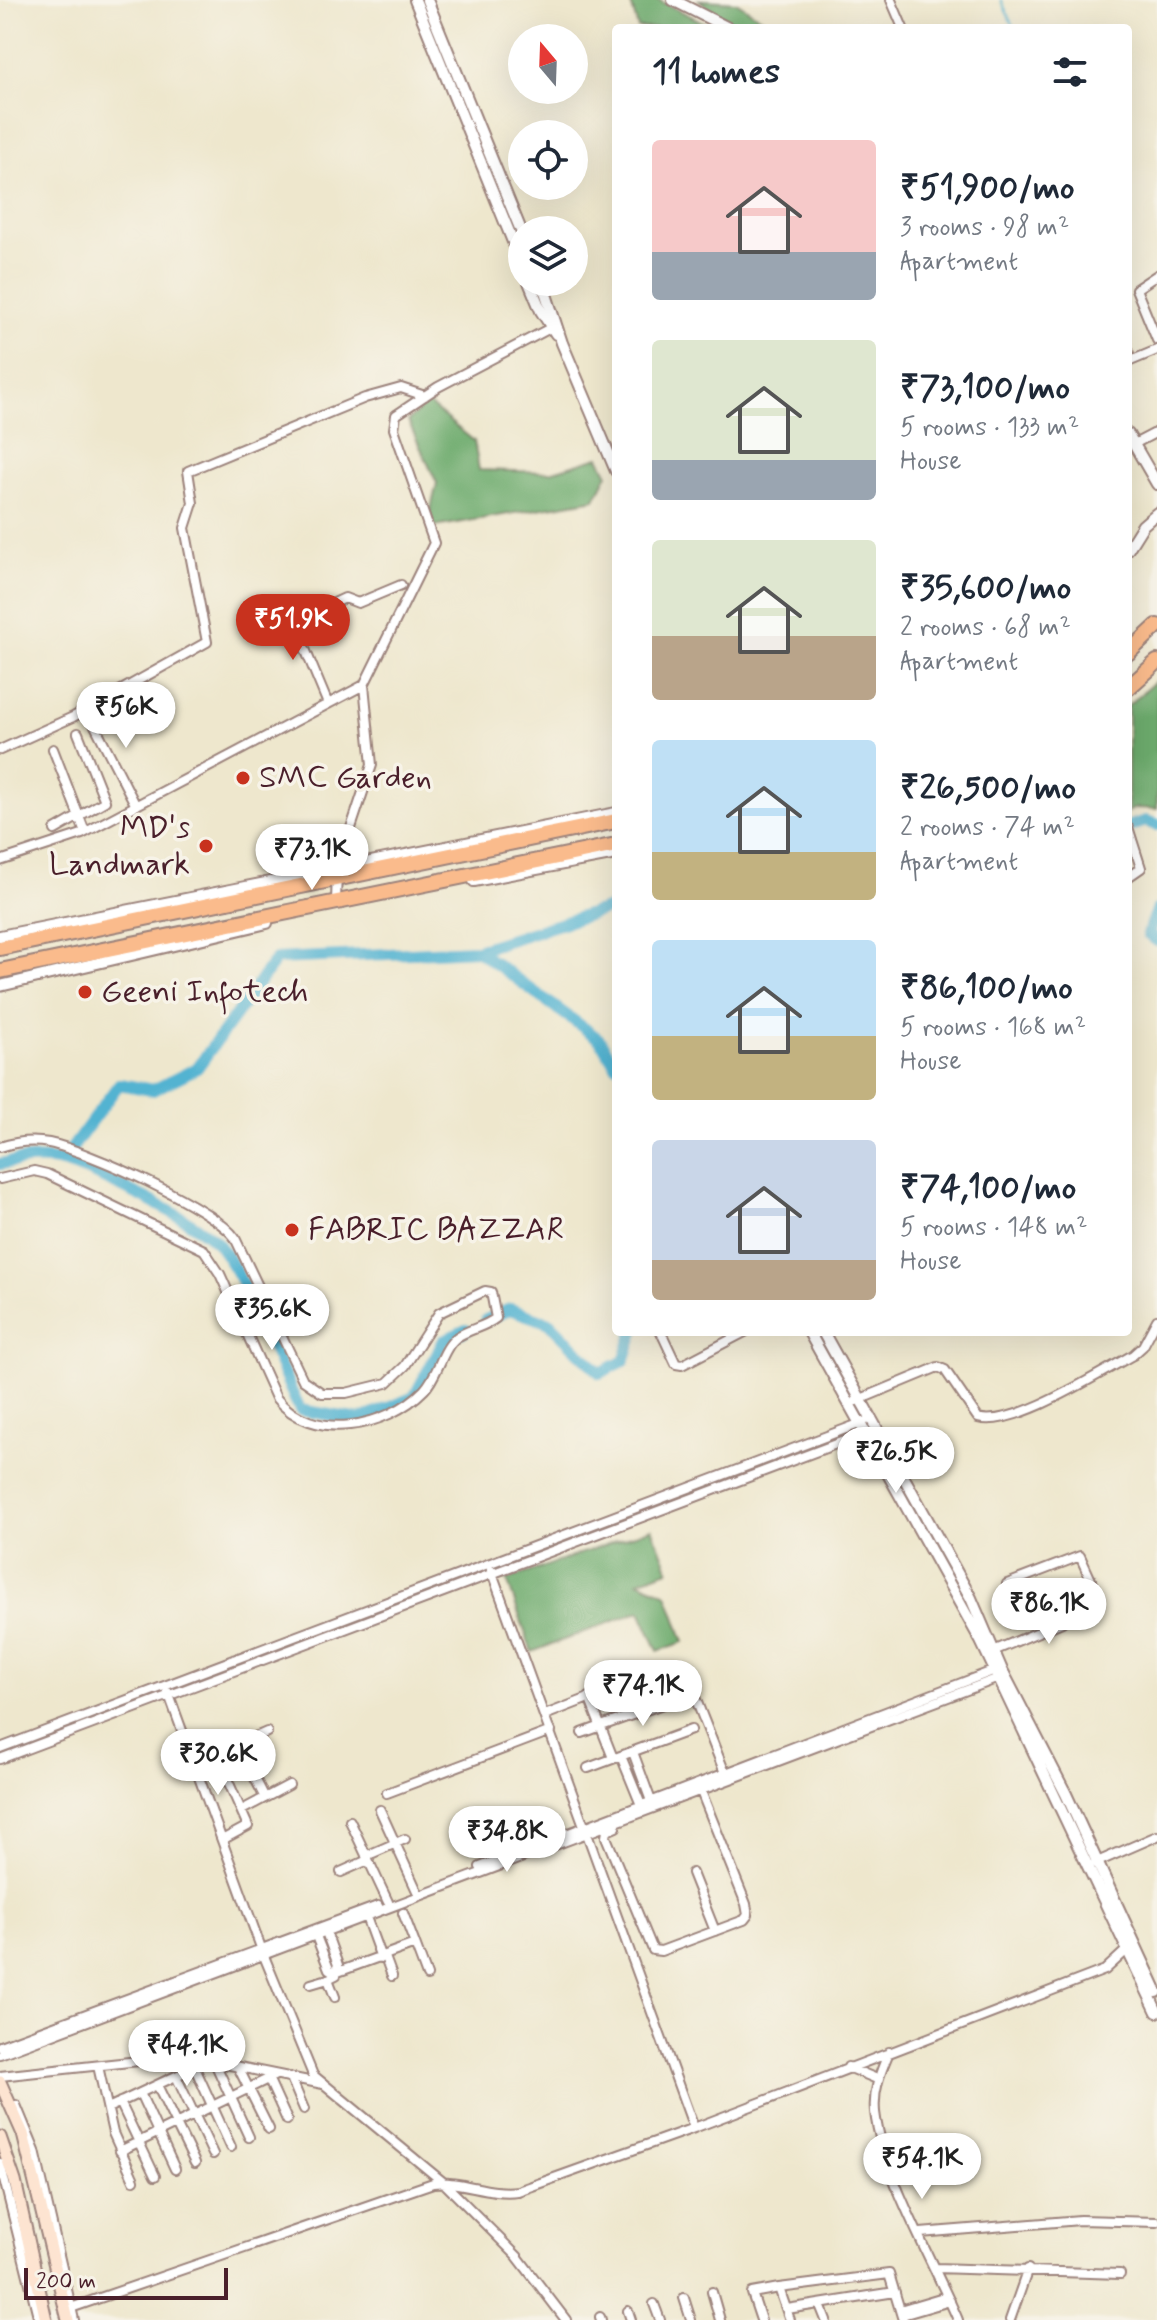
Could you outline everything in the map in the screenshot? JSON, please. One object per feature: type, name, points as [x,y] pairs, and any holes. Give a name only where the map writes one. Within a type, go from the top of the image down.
[{"type":"highway","points":[[1132,649],[1157,626]]},
{"type":"highway","points":[[1132,684],[1157,662]]},
{"type":"highway","points":[[0,948],[96,921],[220,901],[336,874],[612,822]]},
{"type":"highway","points":[[0,971],[238,925],[612,846]]},
{"type":"highway","points":[[203,896],[220,901]]},
{"type":"main road","points":[[1,2076],[23,2134],[68,2313]]},
{"type":"main road","points":[[0,2137],[15,2181],[46,2320]]},
{"type":"street","points":[[415,0],[508,229]]},
{"type":"street","points":[[427,0],[515,216]]},
{"type":"street","points":[[673,0],[720,24]]},
{"type":"street","points":[[891,0],[901,24]]},
{"type":"street","points":[[1157,275],[1136,289],[1157,340]]},
{"type":"street","points":[[537,296],[562,343],[612,462]]},
{"type":"street","points":[[546,296],[554,326]]},
{"type":"street","points":[[554,326],[396,415],[394,429],[433,537],[433,549],[364,685],[372,765],[336,874],[336,903],[612,855]]},
{"type":"street","points":[[1132,360],[1157,350]]},
{"type":"street","points":[[0,750],[87,710],[207,642],[185,528],[193,503],[188,471],[365,398],[401,388],[425,396]]},
{"type":"street","points":[[1134,444],[1157,432]]},
{"type":"street","points":[[1132,441],[1157,484]]},
{"type":"street","points":[[1132,543],[1143,525],[1157,513]]},
{"type":"street","points":[[293,622],[345,598],[358,603],[401,585]]},
{"type":"street","points":[[288,608],[328,704]]},
{"type":"street","points":[[0,861],[85,832],[364,685]]},
{"type":"street","points":[[87,710],[136,806]]},
{"type":"street","points":[[55,830],[102,805],[106,798],[78,733]]},
{"type":"street","points":[[53,749],[82,814],[85,832]]},
{"type":"street","points":[[82,814],[95,827]]},
{"type":"street","points":[[0,936],[96,921],[203,896],[336,874],[612,814]]},
{"type":"street","points":[[1132,839],[1141,868],[1132,874]]},
{"type":"street","points":[[0,986],[238,925]]},
{"type":"street","points":[[0,1147],[35,1142],[79,1153],[192,1207],[230,1230],[303,1380],[322,1393],[346,1393],[387,1383],[405,1366],[439,1313],[485,1291],[491,1292],[496,1318],[454,1340],[433,1379],[404,1408],[377,1421],[351,1424],[306,1422],[287,1412],[276,1398],[220,1274],[204,1250],[47,1174],[34,1171],[0,1179]]},
{"type":"street","points":[[845,1429],[850,1408],[861,1399],[938,1367],[945,1370],[978,1418],[988,1420],[1026,1411],[1133,1355],[1143,1346],[1157,1320]]},
{"type":"street","points":[[663,1336],[676,1364],[682,1365],[737,1336]]},
{"type":"street","points":[[811,1336],[861,1429],[991,1652]]},
{"type":"street","points":[[825,1336],[963,1584],[999,1674],[1130,1947],[1157,1992]]},
{"type":"street","points":[[0,1759],[167,1691],[875,1423]]},
{"type":"street","points":[[491,1569],[845,1429],[861,1429]]},
{"type":"street","points":[[1080,1556],[1096,1591],[1060,1605],[1022,1620],[1007,1584],[1080,1556]]},
{"type":"street","points":[[491,1569],[694,2128]]},
{"type":"street","points":[[991,1652],[1062,1622],[1064,1615],[1060,1605]]},
{"type":"street","points":[[545,1715],[681,1662],[725,1773]]},
{"type":"street","points":[[701,1790],[748,1912],[744,1920],[661,1951],[653,1950],[616,1861],[607,1831],[701,1790],[725,1773],[999,1674]]},
{"type":"street","points":[[0,2054],[388,1902],[701,1790],[999,1674]]},
{"type":"street","points":[[999,1674],[1066,1794],[1157,2012]]},
{"type":"street","points":[[0,1748],[167,1691]]},
{"type":"street","points":[[167,1691],[263,1953],[310,2069],[325,2085],[443,2182],[517,2256],[562,2319]]},
{"type":"street","points":[[582,1733],[693,1693]]},
{"type":"street","points":[[589,1697],[600,1726],[641,1805]]},
{"type":"street","points":[[588,1768],[691,1730]]},
{"type":"street","points":[[387,1793],[551,1731]]},
{"type":"street","points":[[194,1764],[267,1732]]},
{"type":"street","points":[[238,1745],[265,1798]]},
{"type":"street","points":[[633,1752],[651,1801]]},
{"type":"street","points":[[216,1754],[248,1826],[222,1840]]},
{"type":"street","points":[[242,1810],[289,1785]]},
{"type":"street","points":[[0,2046],[316,1936],[587,1830],[651,1801],[701,1790]]},
{"type":"street","points":[[380,1810],[417,1891]]},
{"type":"street","points":[[350,1821],[388,1902]]},
{"type":"street","points":[[1095,1863],[1157,1836]]},
{"type":"street","points":[[341,1872],[405,1839]]},
{"type":"street","points":[[601,1866],[616,1861]]},
{"type":"street","points":[[692,1873],[715,1931]]},
{"type":"street","points":[[403,1913],[427,1976]]},
{"type":"street","points":[[366,1917],[392,1976]]},
{"type":"street","points":[[326,1932],[338,1965],[333,1976]]},
{"type":"street","points":[[316,1936],[333,1976],[335,1997]]},
{"type":"street","points":[[311,1984],[415,1944]]},
{"type":"street","points":[[74,2320],[68,2313],[423,2186],[443,2182],[489,2192],[518,2191],[694,2128],[1105,1970],[1130,1947]]},
{"type":"street","points":[[889,2052],[877,2079],[875,2114],[883,2143],[958,2320]]},
{"type":"street","points":[[1,2076],[190,2057],[325,2085]]},
{"type":"street","points":[[190,2057],[231,2147]]},
{"type":"street","points":[[215,2063],[249,2137]]},
{"type":"street","points":[[98,2066],[120,2151],[134,2180]]},
{"type":"street","points":[[108,2108],[195,2067]]},
{"type":"street","points":[[238,2067],[269,2129]]},
{"type":"street","points":[[848,2067],[877,2079]]},
{"type":"street","points":[[176,2076],[213,2154]]},
{"type":"street","points":[[120,2151],[272,2076]]},
{"type":"street","points":[[272,2076],[287,2120]]},
{"type":"street","points":[[291,2078],[304,2109]]},
{"type":"street","points":[[157,2085],[195,2163]]},
{"type":"street","points":[[140,2093],[175,2169]]},
{"type":"street","points":[[120,2102],[155,2176]]},
{"type":"street","points":[[0,2163],[39,2320]]},
{"type":"street","points":[[920,2233],[1080,2220],[1157,2222]]},
{"type":"street","points":[[936,2268],[1120,2274]]},
{"type":"street","points":[[1010,2320],[1028,2269]]},
{"type":"street","points":[[761,2320],[752,2293],[889,2274],[900,2317],[949,2298]]},
{"type":"street","points":[[779,2288],[790,2320]]},
{"type":"street","points":[[712,2292],[720,2320]]},
{"type":"street","points":[[787,2309],[895,2292]]},
{"type":"street","points":[[684,2298],[691,2320]]},
{"type":"street","points":[[654,2304],[660,2320]]},
{"type":"street","points":[[820,2305],[826,2320]]},
{"type":"green space","points":[[630,0],[658,0],[707,24],[637,24]]},
{"type":"green space","points":[[699,0],[736,2],[771,24],[743,24],[717,13]]},
{"type":"green space","points":[[427,403],[474,441],[479,470],[550,472],[599,457],[608,474],[595,499],[434,527],[430,513],[437,483],[408,421]]},
{"type":"green space","points":[[1157,680],[1157,809],[1132,810],[1132,702]]},
{"type":"green space","points":[[652,1528],[669,1570],[638,1581],[667,1594],[684,1642],[658,1651],[640,1611],[532,1652],[507,1580]]},
{"type":"waterway","points":[[1001,0],[1012,24]]},
{"type":"waterway","points":[[1132,826],[1146,821],[1157,825]]},
{"type":"waterway","points":[[612,907],[477,950],[599,1039],[612,1059]]},
{"type":"waterway","points":[[1157,910],[1148,934],[1157,941]]},
{"type":"waterway","points":[[64,1159],[119,1084],[153,1090],[197,1068],[276,959],[477,950]]},
{"type":"waterway","points":[[0,1164],[38,1159],[75,1166],[144,1197],[208,1235],[218,1244],[241,1281],[300,1410],[360,1420],[414,1397],[444,1340],[466,1330]]},
{"type":"waterway","points":[[486,1320],[510,1309],[550,1323],[600,1373],[624,1361],[633,1336]]},
{"type":"place","name":"SMC Garden","points":[[243,778]]},
{"type":"place","name":"MD's Landmark","points":[[206,846]]},
{"type":"place","name":"Geeni Infotech","points":[[85,992]]},
{"type":"place","name":"FABRIC BAZZAR","points":[[292,1230]]}]
